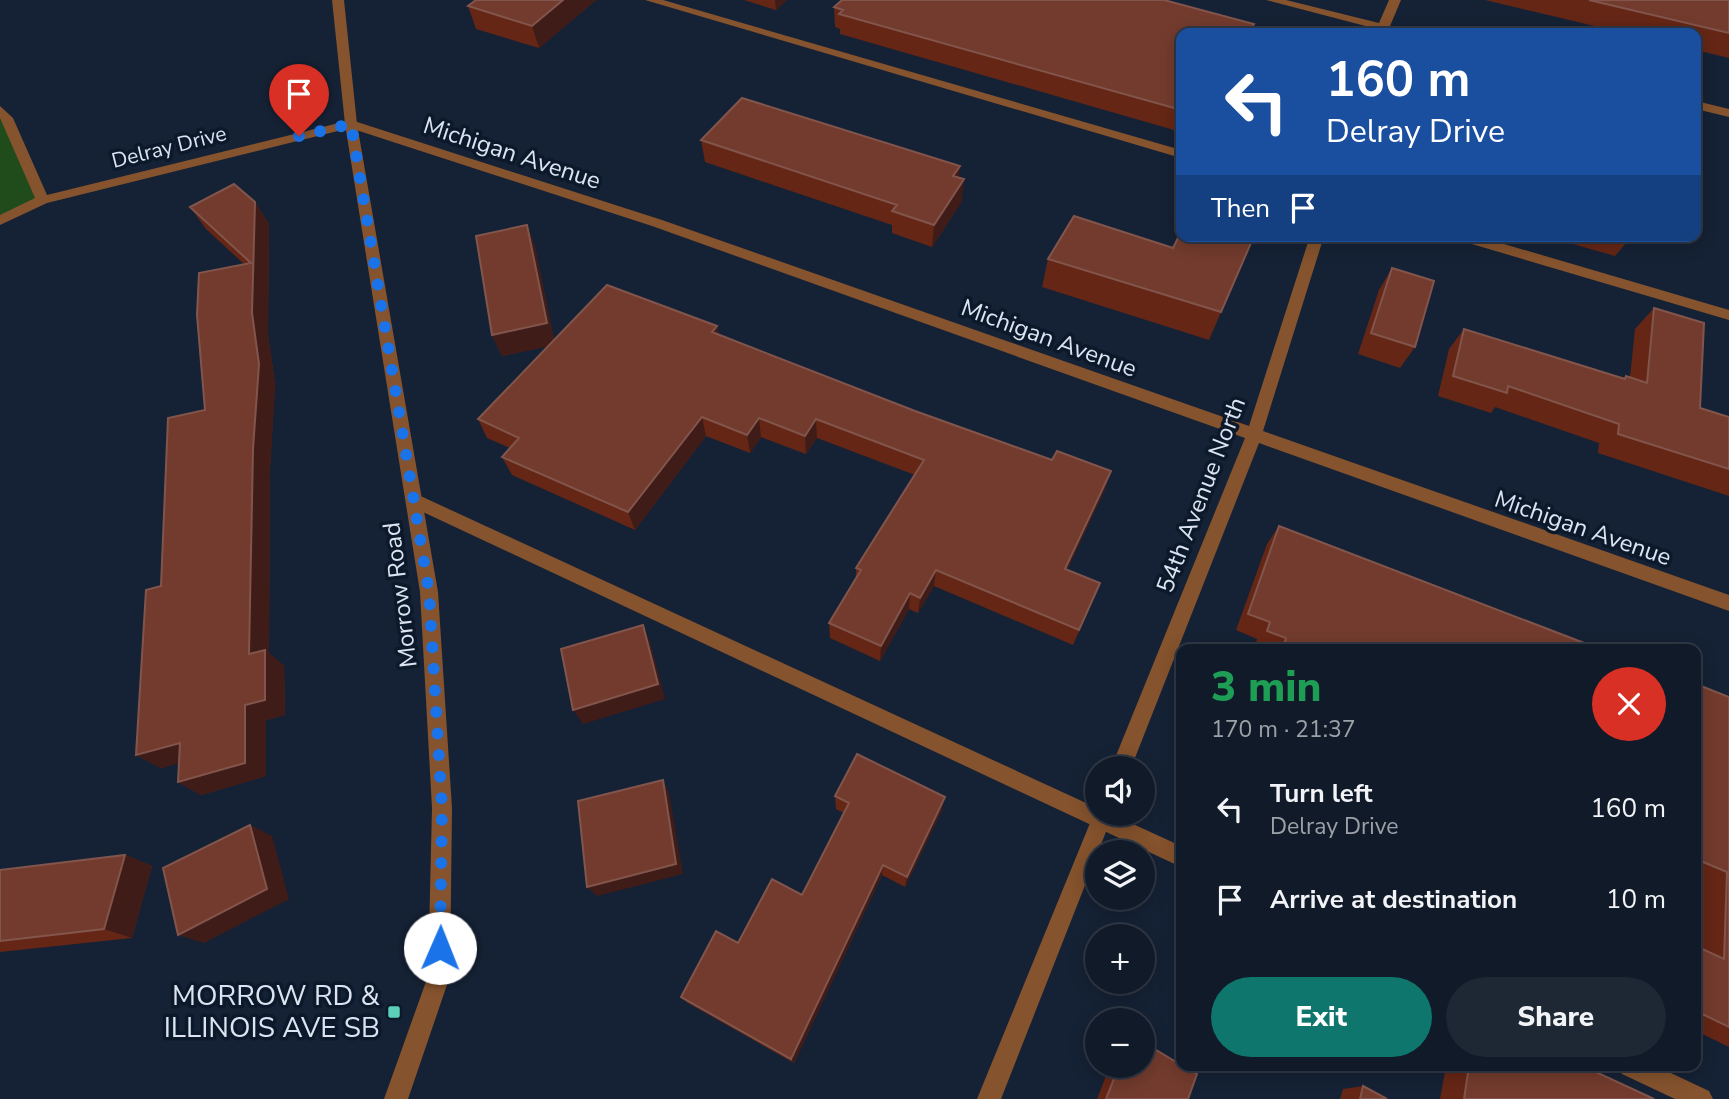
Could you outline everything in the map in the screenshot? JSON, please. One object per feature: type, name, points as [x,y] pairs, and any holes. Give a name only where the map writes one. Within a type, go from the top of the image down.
[{"type":"street","name":"Morrow Road","points":[[338,0],[351,124],[429,592],[442,808],[439,976],[396,1099]]},
{"type":"street","points":[[652,0],[1176,154]]},
{"type":"street","points":[[1272,0],[1375,28]]},
{"type":"street","points":[[1383,28],[1395,0]]},
{"type":"street","points":[[1701,106],[1729,113]]},
{"type":"street","points":[[0,110],[7,118],[43,200]]},
{"type":"street","name":"Delray Drive","points":[[0,220],[43,200],[351,124]]},
{"type":"street","name":"Michigan Avenue","points":[[351,124],[657,223],[1729,604]]},
{"type":"street","name":"54th Avenue North","points":[[1126,756],[1254,435],[1315,242]]},
{"type":"street","points":[[1480,242],[1729,316]]},
{"type":"street","points":[[414,500],[1085,809]]},
{"type":"street","points":[[989,1099],[1098,826]]},
{"type":"street","points":[[1120,826],[1176,854]]},
{"type":"street","points":[[1641,1071],[1702,1099]]},
{"type":"green space","points":[[0,110],[43,200],[0,220]]},
{"type":"building","points":[[476,0],[563,0],[532,26],[468,6]]},
{"type":"building","points":[[842,0],[1164,0],[1254,24],[1252,27],[1256,28],[1176,28],[1176,109],[839,14],[843,10],[834,7]]},
{"type":"building","points":[[1589,0],[1729,0],[1729,33]]},
{"type":"building","points":[[742,98],[960,166],[953,176],[964,179],[934,225],[892,211],[897,205],[701,140]]},
{"type":"building","points":[[234,184],[255,202],[252,313],[259,364],[253,449],[249,654],[265,650],[265,700],[245,705],[245,763],[178,782],[180,743],[136,755],[146,590],[161,586],[168,418],[205,410],[197,315],[199,273],[251,263],[190,207]]},
{"type":"building","points":[[1074,216],[1173,248],[1176,242],[1251,242],[1221,312],[1048,259]]},
{"type":"building","points":[[527,225],[547,323],[492,335],[476,236]]},
{"type":"building","points":[[1392,268],[1434,281],[1415,347],[1371,333]]},
{"type":"building","points":[[607,285],[717,326],[712,332],[915,411],[1052,460],[1057,451],[1111,471],[1065,569],[1100,583],[1079,630],[936,570],[920,598],[910,593],[881,646],[829,623],[861,570],[856,568],[924,460],[816,419],[805,436],[759,418],[747,435],[702,417],[628,512],[502,457],[519,438],[478,419]]},
{"type":"building","points":[[1654,308],[1704,323],[1700,408],[1729,417],[1729,469],[1618,434],[1619,424],[1508,386],[1507,393],[1453,376],[1464,329],[1625,379],[1626,376],[1647,383]]},
{"type":"building","points":[[1279,526],[1587,644],[1284,644],[1286,638],[1267,631],[1270,622],[1248,614]]},
{"type":"building","points":[[643,625],[658,684],[573,710],[561,649]]},
{"type":"building","points":[[1701,686],[1729,697],[1729,1027],[1701,1013],[1701,948],[1724,959],[1727,872],[1701,861]]},
{"type":"building","points":[[857,754],[945,797],[907,877],[883,865],[791,1059],[681,997],[716,931],[738,943],[772,879],[802,895],[849,803],[835,796]]},
{"type":"building","points":[[663,780],[676,864],[587,887],[578,801]]},
{"type":"building","points":[[250,825],[267,889],[178,935],[163,868]]},
{"type":"building","points":[[125,855],[104,929],[0,941],[0,870]]},
{"type":"building","points":[[1155,1049],[1176,1062],[1176,1071],[1192,1071],[1197,1074],[1188,1099],[1106,1099],[1114,1078],[1155,1078]]},
{"type":"building","points":[[1468,1071],[1594,1071],[1654,1099],[1464,1099]]},
{"type":"building","points":[[1363,1086],[1387,1099],[1360,1099]]},
{"type":"place","name":"MORROW RD & ILLINOIS AVE SB","points":[[394,1012]]},
{"type":"route","points":[[299,136],[351,124],[429,592],[442,808],[440,948]]}]
